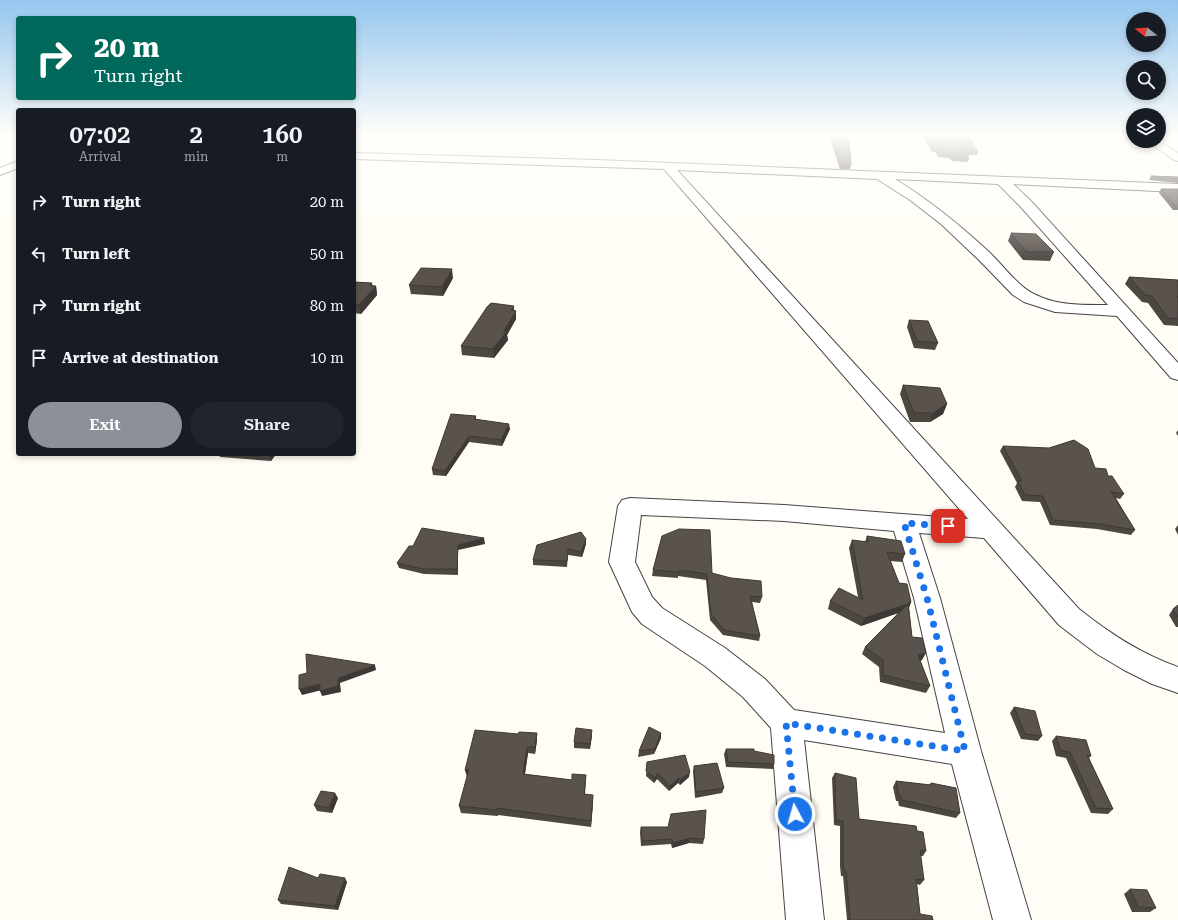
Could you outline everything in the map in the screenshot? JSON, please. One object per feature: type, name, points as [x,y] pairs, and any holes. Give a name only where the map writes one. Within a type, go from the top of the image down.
[{"type":"street","points":[[679,179],[1069,617],[1088,633],[1110,648],[1135,662],[1178,680]]},
{"type":"street","points":[[886,179],[919,200],[940,217],[964,238],[1019,292],[1028,298],[1042,304],[1059,307],[1121,310]]},
{"type":"street","points":[[960,179],[1178,188]]},
{"type":"street","points":[[1002,181],[1025,203],[1178,374]]},
{"type":"street","points":[[806,920],[786,723],[754,688],[715,658],[652,616],[642,604],[622,562],[630,506],[784,513],[991,530]]},
{"type":"street","points":[[904,523],[927,598],[965,751],[1012,920]]},
{"type":"street","points":[[786,723],[965,751]]},
{"type":"building","points":[[1161,189],[1178,189],[1178,206],[1175,206]]},
{"type":"building","points":[[1011,233],[1036,234],[1054,252],[1026,252]]},
{"type":"building","points":[[421,268],[452,269],[442,287],[409,285]]},
{"type":"building","points":[[1129,277],[1178,280],[1178,319],[1168,318],[1152,296],[1145,295]]},
{"type":"building","points":[[356,282],[372,283],[370,286],[376,286],[359,305],[356,304]]},
{"type":"building","points":[[491,303],[514,306],[511,310],[516,311],[504,331],[507,331],[493,349],[461,346],[487,307]]},
{"type":"building","points":[[909,320],[928,321],[938,343],[917,341]]},
{"type":"building","points":[[903,385],[940,388],[947,404],[933,413],[914,413]]},
{"type":"building","points":[[451,414],[476,416],[474,419],[509,424],[501,440],[469,436],[445,471],[432,469]]},
{"type":"building","points":[[1074,440],[1088,449],[1095,468],[1106,469],[1108,476],[1112,476],[1124,494],[1111,492],[1135,530],[1100,524],[1053,520],[1043,496],[1025,495],[1018,481],[1022,481],[1003,446],[1049,448]]},
{"type":"building","points":[[422,528],[484,538],[458,545],[457,569],[423,569],[397,563],[409,546],[413,546]]},
{"type":"building","points":[[679,529],[710,530],[712,573],[731,578],[761,581],[762,597],[750,596],[760,636],[724,630],[711,614],[707,574],[679,570],[679,572],[653,570],[662,536]]},
{"type":"building","points":[[581,532],[586,539],[581,552],[568,549],[567,561],[533,560],[537,545]]},
{"type":"building","points":[[867,536],[901,541],[905,554],[887,552],[899,583],[907,584],[911,602],[908,603],[912,637],[922,638],[926,653],[918,655],[930,686],[883,675],[883,660],[865,647],[908,604],[864,618],[830,601],[839,588],[863,600],[852,540],[868,542]]},
{"type":"building","points":[[1178,605],[1178,617],[1173,609]]},
{"type":"building","points":[[306,654],[375,665],[338,678],[338,686],[320,691],[320,684],[299,689],[299,675],[307,673]]},
{"type":"building","points":[[1014,707],[1035,711],[1042,736],[1025,734]]},
{"type":"building","points":[[649,727],[661,733],[655,749],[639,751]]},
{"type":"building","points":[[576,728],[592,730],[590,744],[574,742]]},
{"type":"building","points":[[475,730],[518,734],[519,732],[537,733],[535,747],[527,747],[523,774],[572,780],[572,774],[586,775],[584,794],[593,795],[591,821],[497,808],[497,810],[459,806],[469,769],[465,770]]},
{"type":"building","points":[[1056,736],[1086,740],[1091,756],[1087,755],[1113,809],[1096,808],[1070,752],[1061,751]]},
{"type":"building","points":[[726,749],[754,749],[754,751],[774,755],[774,764],[728,762]]},
{"type":"building","points":[[685,755],[690,772],[680,780],[679,778],[670,786],[658,773],[655,778],[646,771],[647,762]]},
{"type":"building","points":[[717,763],[724,788],[696,792],[694,766]]},
{"type":"building","points":[[835,773],[856,778],[859,819],[916,826],[917,831],[923,832],[926,851],[920,850],[924,880],[916,879],[920,914],[932,916],[933,920],[850,920],[846,871],[844,871],[843,861],[843,821],[836,820]]},
{"type":"building","points":[[896,781],[931,785],[931,783],[956,788],[960,813],[902,800],[901,796],[899,796]]},
{"type":"building","points":[[321,791],[335,793],[329,808],[314,805]]},
{"type":"building","points":[[706,810],[704,839],[690,838],[673,843],[672,839],[642,841],[641,827],[668,827],[671,814]]},
{"type":"building","points":[[289,867],[318,878],[320,874],[345,878],[335,906],[278,900]]},
{"type":"building","points":[[1130,889],[1147,890],[1156,908],[1138,907]]},
{"type":"route","points":[[795,814],[786,723],[965,751],[927,598],[904,523],[948,526]]}]
